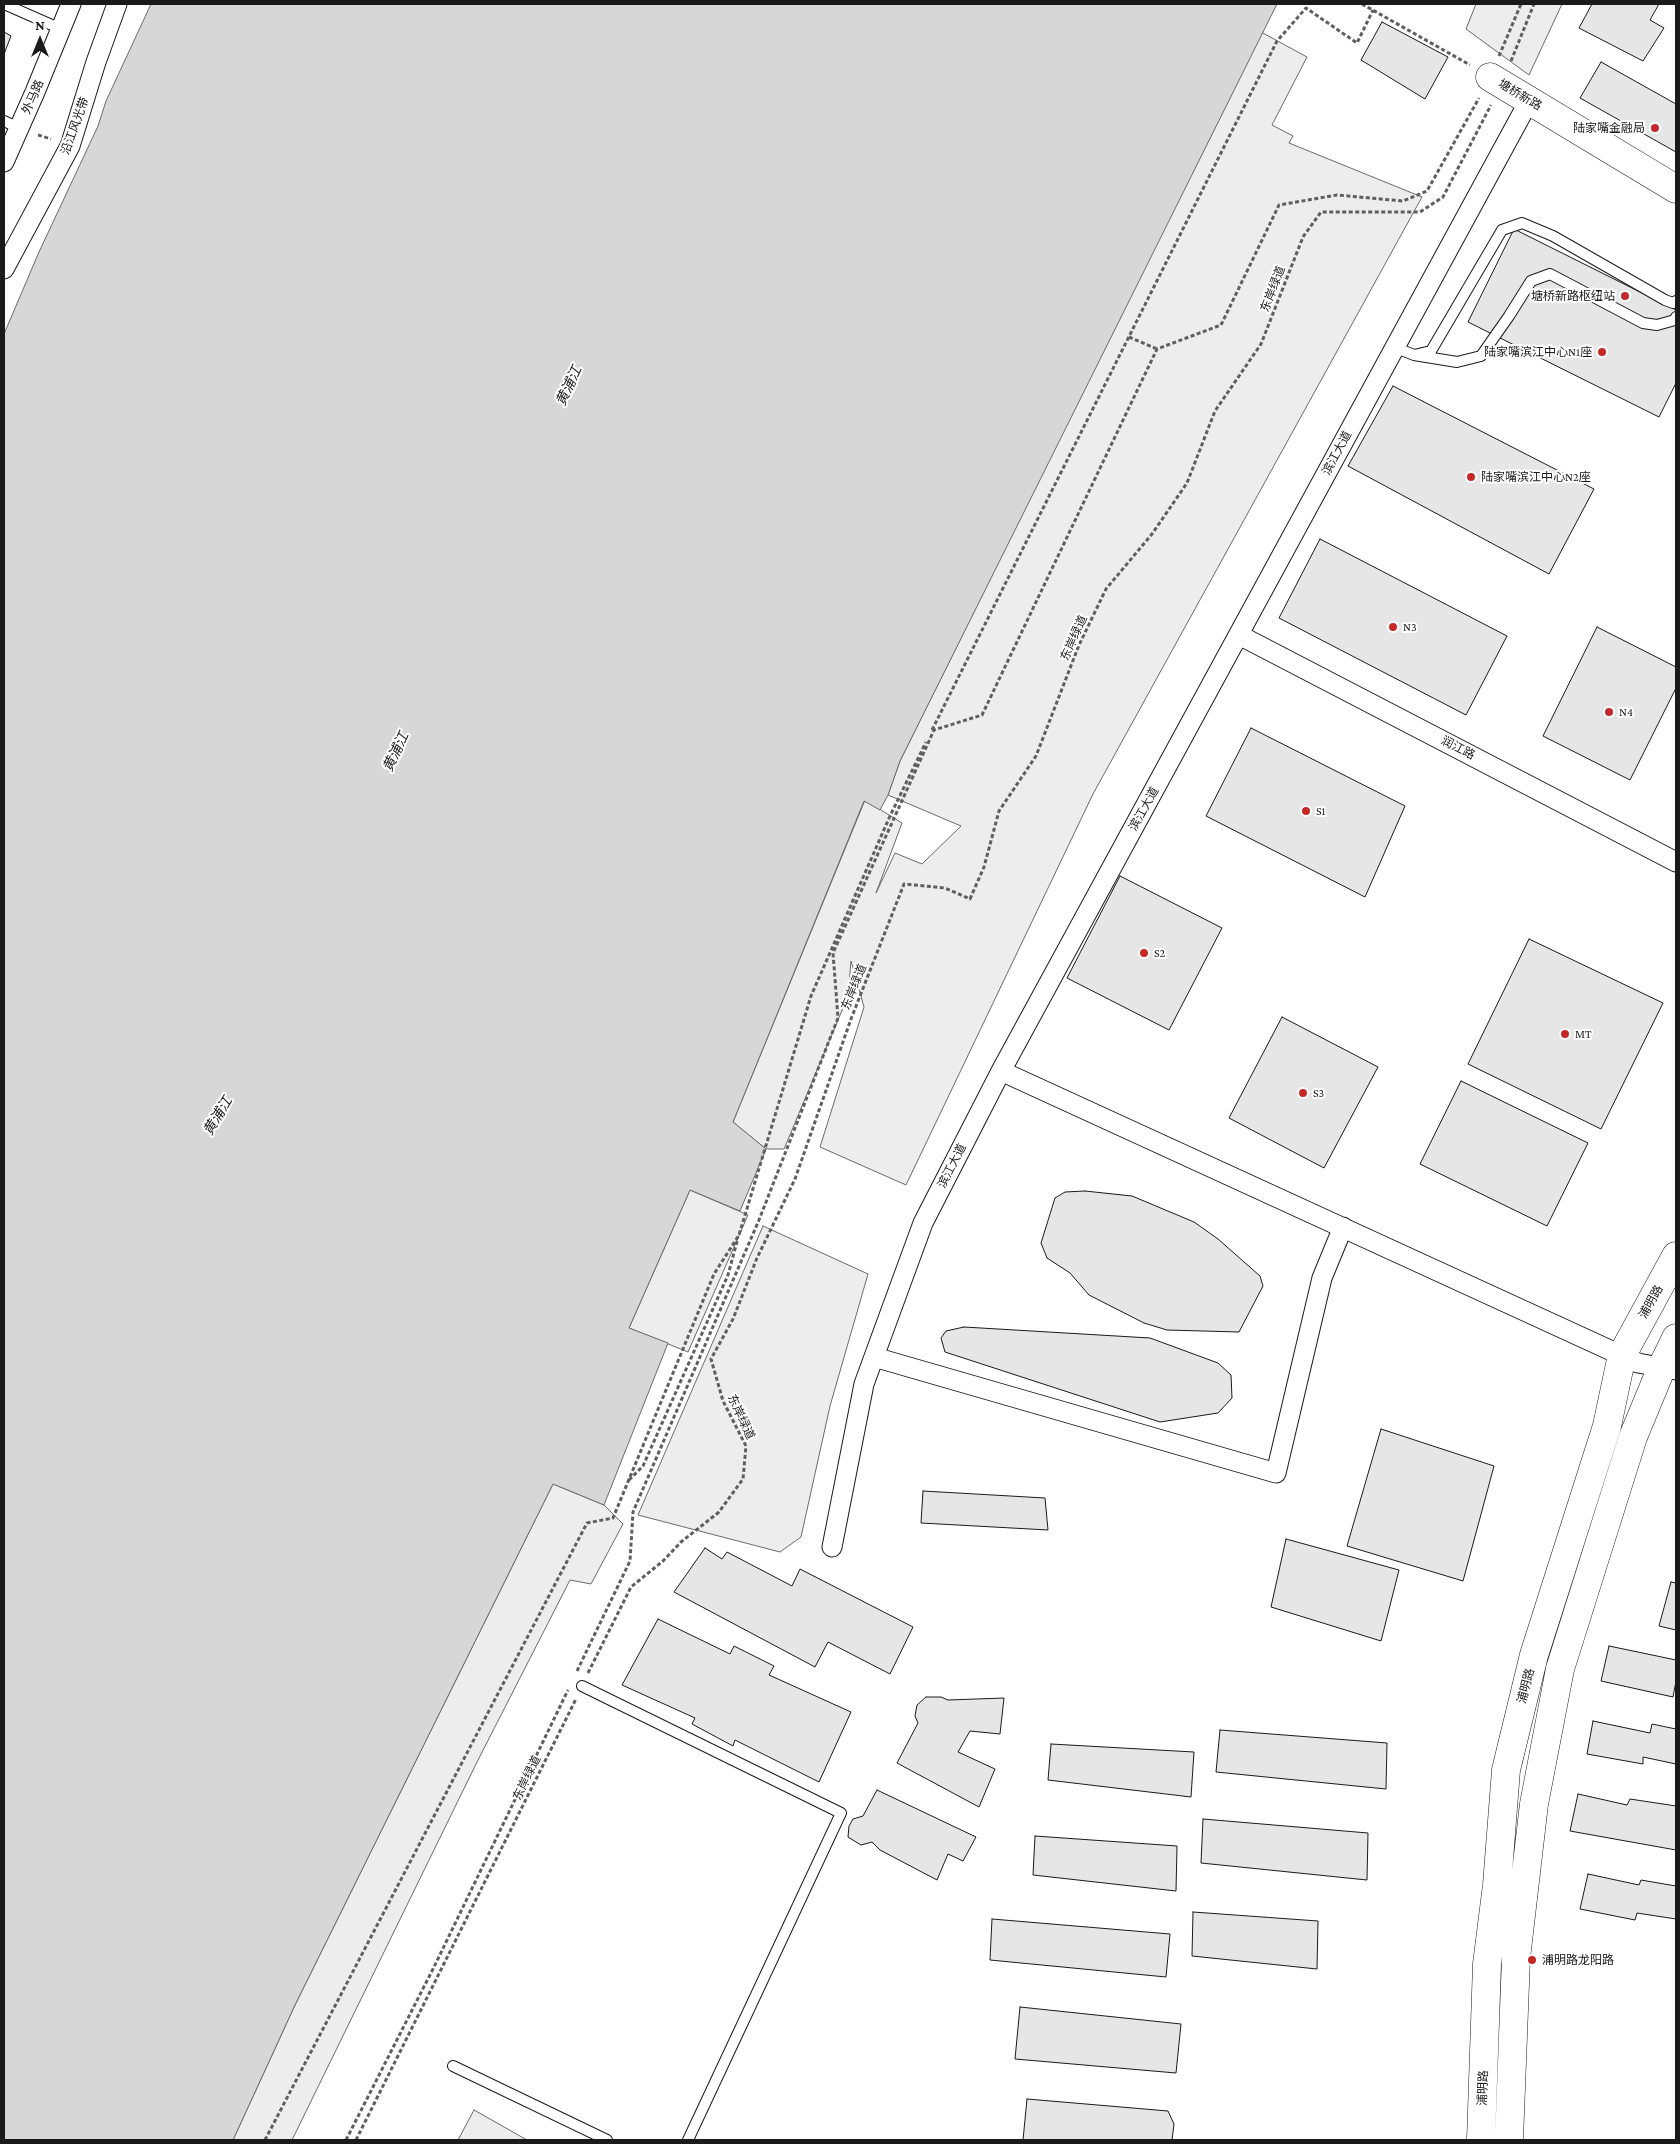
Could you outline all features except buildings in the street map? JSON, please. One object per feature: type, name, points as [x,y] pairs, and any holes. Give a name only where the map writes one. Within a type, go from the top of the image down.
[{"type":"main road","name":"塘桥新路","points":[[1496,80],[1676,189]]},
{"type":"main road","name":"浦明路","points":[[1509,2140],[1516,1958],[1534,1804],[1560,1669],[1633,1436],[1676,1256]]},
{"type":"main road","name":"浦明路","points":[[1480,2140],[1487,1964],[1497,1885],[1506,1770],[1534,1655],[1607,1426],[1649,1364],[1676,1338]]},
{"type":"street","name":"外马路","points":[[4,162],[11,125],[61,29],[71,4]]},
{"type":"street","name":"沿江风光带","points":[[4,269],[70,146],[96,62],[117,4]]},
{"type":"street","name":"滨江大道","points":[[832,1547],[864,1384],[923,1223],[1001,1071],[1529,101]]},
{"type":"street","name":"润江路","points":[[1239,635],[1676,862]]},
{"type":"street","points":[[1001,1071],[1649,1364]]},
{"type":"street","points":[[874,1357],[1276,1473],[1322,1278],[1343,1227]]},
{"type":"lane","points":[[4,4],[61,29]]},
{"type":"lane","points":[[1414,355],[1431,351],[1502,230],[1522,223],[1553,236],[1665,300],[1673,303],[1676,301]]},
{"type":"lane","points":[[1394,347],[1414,355],[1457,362],[1481,356],[1531,281],[1550,274],[1643,323],[1657,325],[1675,320],[1676,317]]},
{"type":"lane","points":[[582,1686],[841,1813],[688,2140]]},
{"type":"lane","points":[[453,2066],[607,2140]]},
{"type":"path","name":"塘桥新路","points":[[1362,4],[1496,80]]},
{"type":"path","points":[[1129,337],[1157,349],[1221,325],[1279,205],[1337,195],[1403,202],[1427,191],[1496,80],[1521,4]]},
{"type":"path","name":"东岸绿道","points":[[356,2140],[631,1587],[718,1512],[743,1479],[746,1446],[723,1401],[711,1359],[733,1319],[757,1258],[795,1179],[851,1019],[904,884],[944,888],[970,899],[984,866],[999,811],[1036,756],[1079,645],[1106,589],[1152,534],[1187,483],[1215,411],[1261,344],[1303,237],[1320,212],[1420,212],[1443,197],[1496,80],[1534,4]]},
{"type":"path","points":[[628,1482],[643,1466],[728,1275],[815,987],[894,807],[1277,41],[1306,8],[1357,43],[1373,10]]},
{"type":"path","points":[[11,125],[70,146]]},
{"type":"path","points":[[575,1676],[630,1561],[633,1512],[759,1220],[838,1018],[833,953],[934,730],[982,715],[1157,349]]},
{"type":"path","points":[[265,2140],[587,1523],[613,1518],[714,1274],[739,1236]]},
{"type":"path","points":[[684,1373],[691,1375]]},
{"type":"path","points":[[346,2140],[434,1967],[570,1684]]},
{"type":"shaded area","points":[[1476,4],[1562,4],[1529,75],[1466,29]]},
{"type":"shaded area","points":[[1261,32],[1307,57],[1272,125],[1293,136],[1289,143],[1422,197],[1093,794],[906,1185],[820,1147],[864,1007],[851,961],[848,996],[784,1149],[766,1149],[733,1122],[865,800],[902,823],[876,893],[895,853],[922,864],[961,826],[888,795],[900,761]]},
{"type":"shaded area","points":[[690,1190],[748,1215],[688,1352],[629,1328]]},
{"type":"shaded area","points":[[763,1226],[868,1274],[830,1406],[801,1537],[780,1552],[638,1515]]},
{"type":"shaded area","points":[[553,1484],[604,1505],[623,1524],[591,1584],[570,1580],[477,1762],[292,2140],[233,2140],[295,2005]]},
{"type":"shaded area","points":[[474,2110],[527,2140],[458,2140]]},
{"type":"water","name":"黄浦江","points":[[151,4],[1277,4],[900,761],[888,795],[880,810],[864,801],[733,1122],[766,1149],[740,1211],[690,1190],[629,1328],[668,1343],[604,1505],[553,1484],[295,2005],[233,2140],[4,2140],[4,334],[39,252],[98,126],[106,101]]},
{"type":"place","name":"陆家嘴金融局","points":[[1655,128]]},
{"type":"place","name":"塘桥新路枢纽站","points":[[1625,296]]},
{"type":"place","name":"陆家嘴滨江中心N1座","points":[[1602,352]]},
{"type":"place","name":"陆家嘴滨江中心N2座","points":[[1471,477]]},
{"type":"place","name":"N3","points":[[1393,627]]},
{"type":"place","name":"N4","points":[[1609,712]]},
{"type":"place","name":"S1","points":[[1306,811]]},
{"type":"place","name":"S2","points":[[1144,953]]},
{"type":"place","name":"MT","points":[[1565,1034]]},
{"type":"place","name":"S3","points":[[1303,1093]]},
{"type":"place","name":"浦明路龙阳路","points":[[1532,1960]]}]
